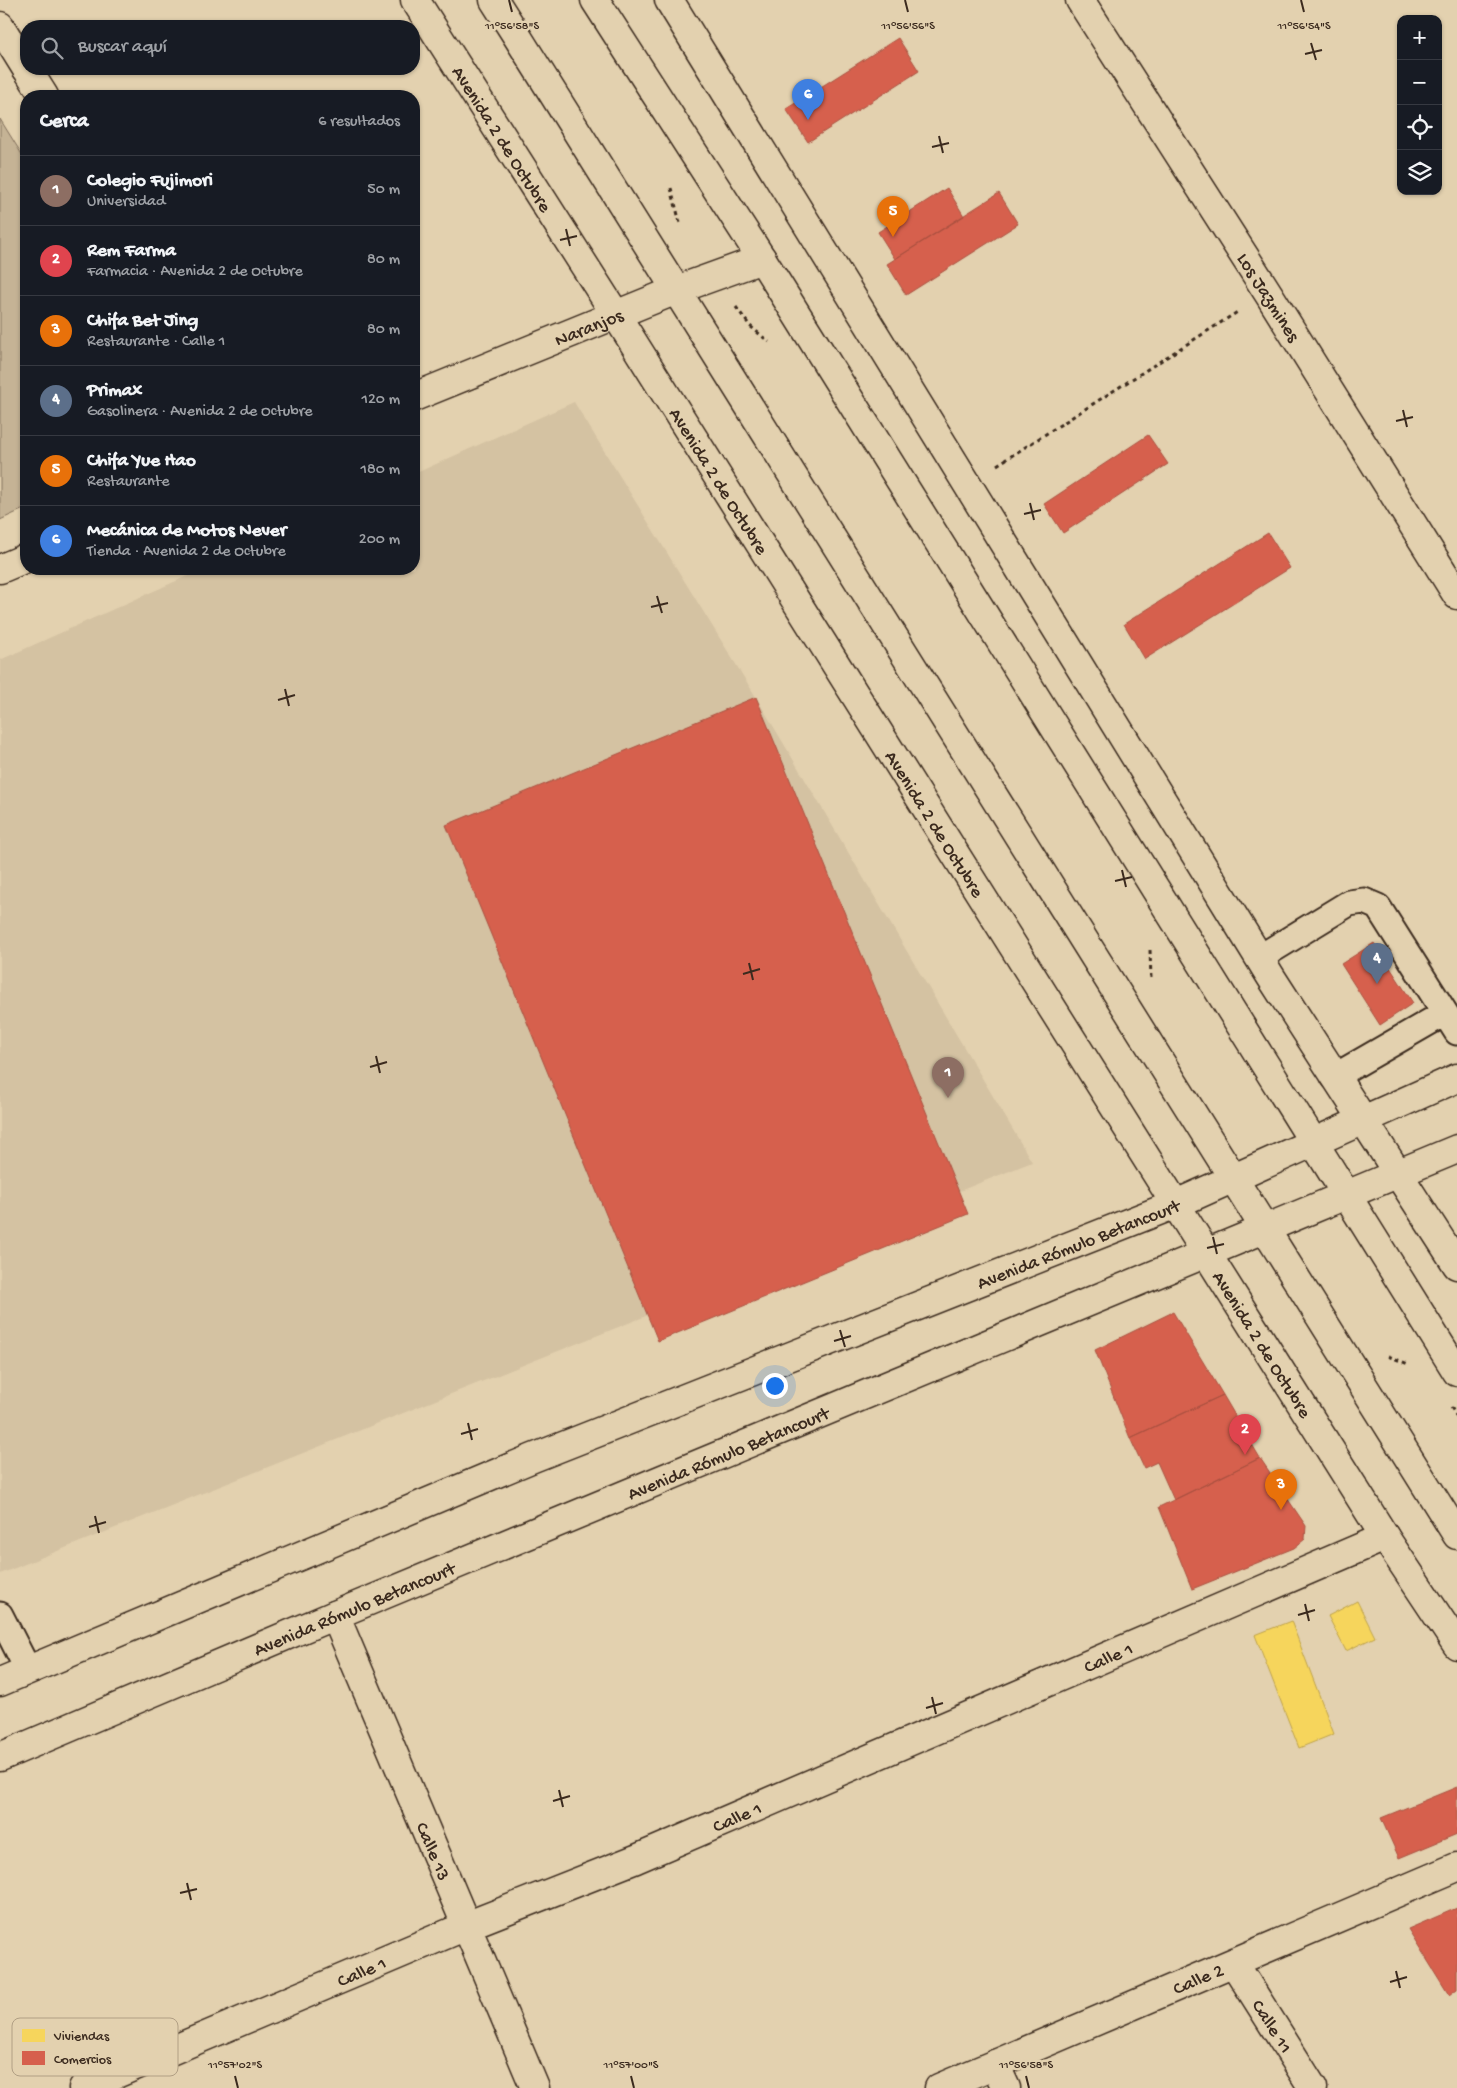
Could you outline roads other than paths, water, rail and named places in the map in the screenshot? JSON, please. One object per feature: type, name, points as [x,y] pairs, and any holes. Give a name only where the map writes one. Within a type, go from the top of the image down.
[{"type":"street","name":"Avenida 2 de Octubre","points":[[415,0],[616,315],[1385,1537],[1457,1645]]},
{"type":"street","points":[[494,0],[679,290],[1232,1180],[1457,1535]]},
{"type":"street","points":[[595,0],[762,259],[1312,1143],[1457,1372]]},
{"type":"street","points":[[669,0],[1259,958],[1397,1175],[1457,1265]]},
{"type":"street","name":"Los Jazmines","points":[[1080,0],[1268,293],[1457,595]]},
{"type":"street","points":[[0,26],[20,57]]},
{"type":"street","points":[[31,75],[40,90]]},
{"type":"street","name":"Naranjos","points":[[420,396],[616,315],[762,259]]},
{"type":"street","points":[[0,569],[20,561]]},
{"type":"street","name":"Avenida Rómulo Betancourt","points":[[0,1682],[533,1458],[1176,1204],[1457,1078]]},
{"type":"street","name":"Avenida Rómulo Betancourt","points":[[0,1757],[335,1615],[1264,1231],[1457,1149]]},
{"type":"street","name":"Calle 1","points":[[178,2048],[466,1926],[636,1859],[1385,1537]]},
{"type":"street","name":"Calle 13","points":[[335,1615],[535,2088]]},
{"type":"street","name":"Calle 2","points":[[939,2088],[1000,2076],[1234,1963],[1457,1867]]},
{"type":"street","name":"Calle 11","points":[[1234,1963],[1314,2088]]},
{"type":"street","name":"Calle 1","points":[[83,2088],[111,2076]]},
{"type":"lane","points":[[1259,958],[1349,903],[1364,901],[1378,907],[1451,1022],[1334,1077]]},
{"type":"lane","points":[[0,1615],[28,1670]]},
{"type":"place","name":"Mecánica de Motos Never","points":[[808,120]]},
{"type":"place","name":"Chifa Yue Hao","points":[[893,237]]},
{"type":"place","name":"Primax","points":[[1377,984]]},
{"type":"place","name":"Colegio Fujimori","points":[[948,1098]]},
{"type":"place","name":"Rem Farma","points":[[1245,1455]]},
{"type":"place","name":"Chifa Bet Jing","points":[[1281,1510]]}]
